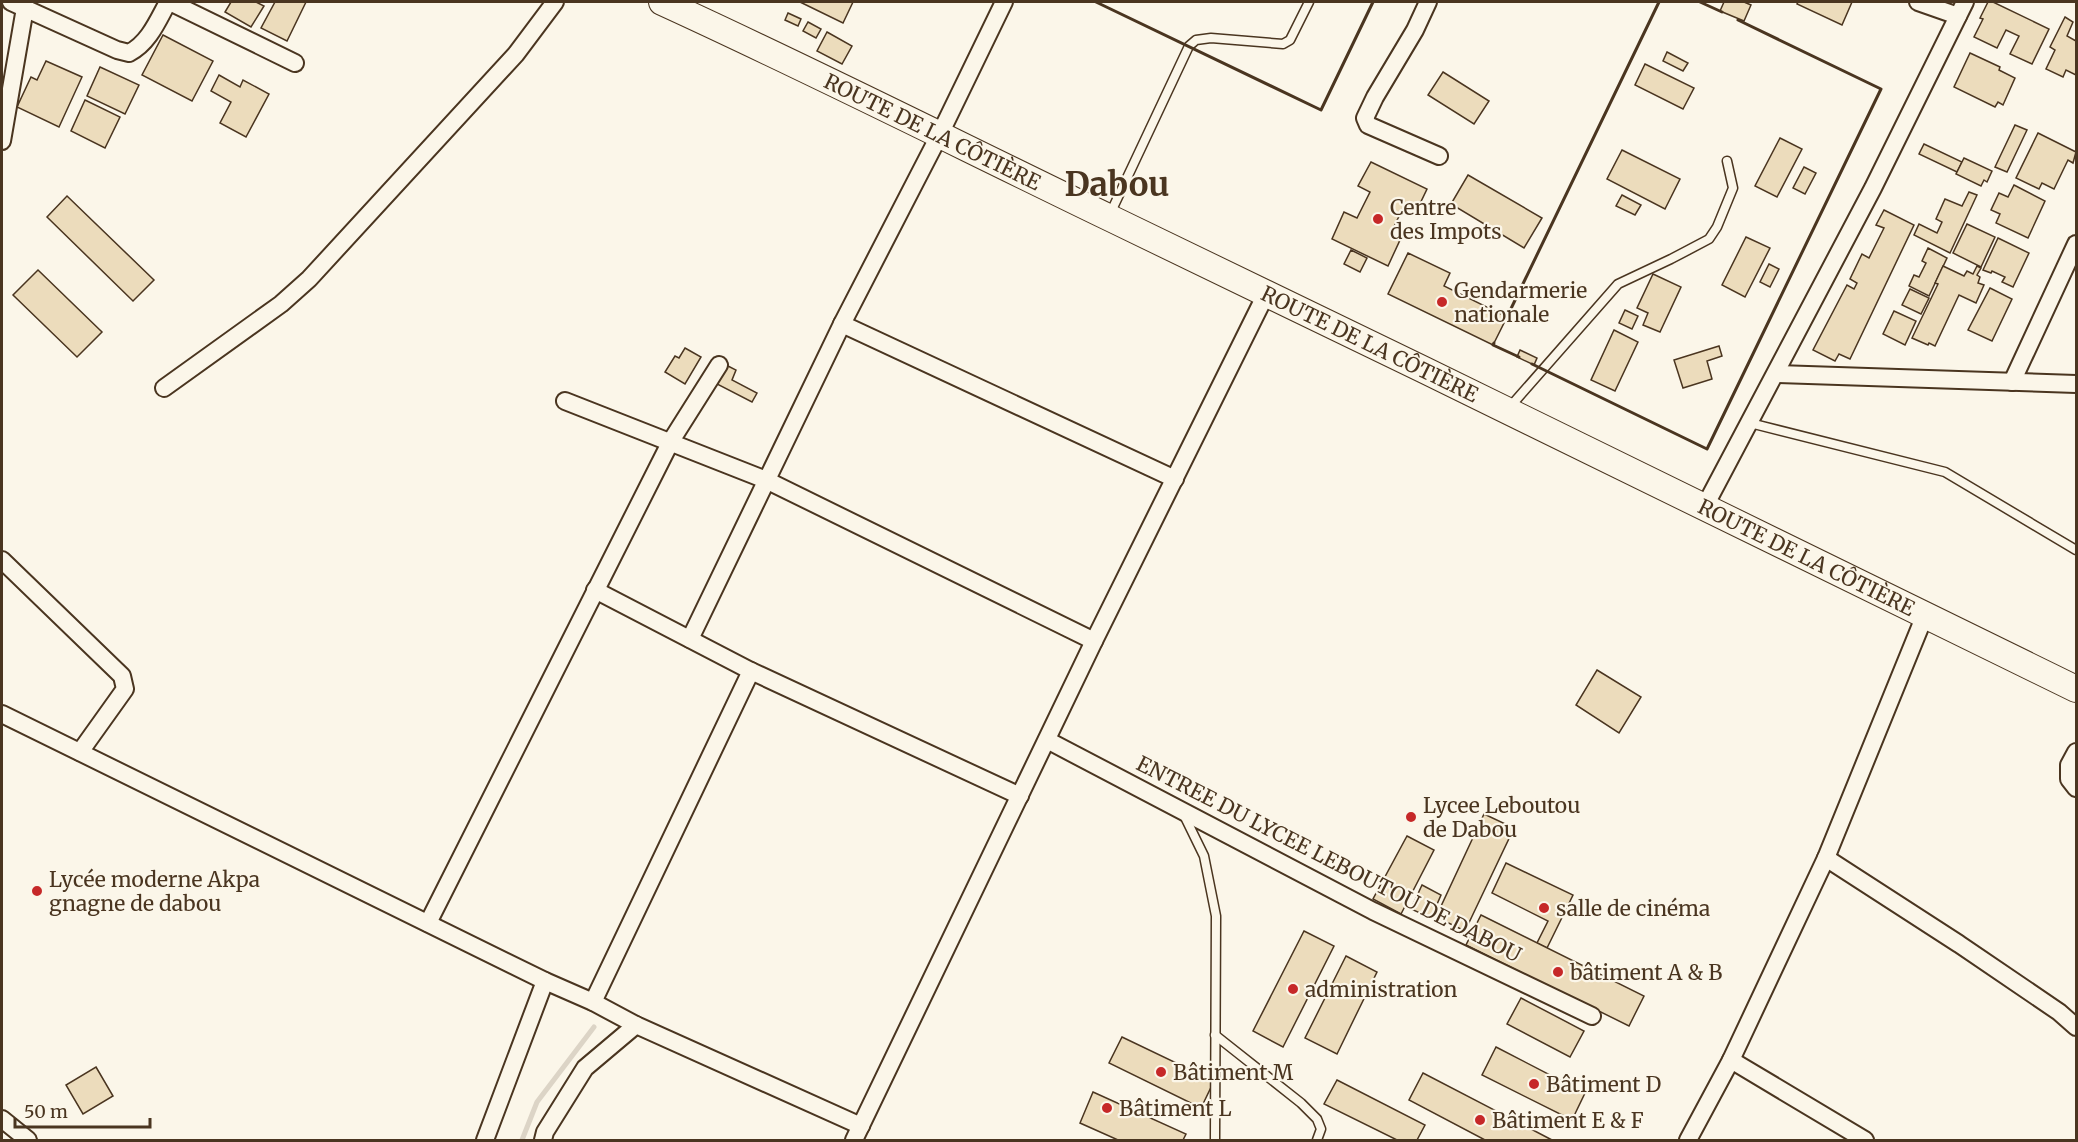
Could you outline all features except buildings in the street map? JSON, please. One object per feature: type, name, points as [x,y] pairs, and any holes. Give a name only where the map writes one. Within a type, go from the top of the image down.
[{"type":"main road","name":"ROUTE DE LA CÔTIÈRE","points":[[662,2],[766,49],[2076,689]]},
{"type":"street","points":[[2,141],[18,5],[117,50],[129,53],[140,48],[169,2],[296,63]]},
{"type":"street","points":[[165,388],[281,304],[309,279],[516,54],[555,2]]},
{"type":"street","points":[[690,639],[842,324],[940,134],[1004,2]]},
{"type":"street","points":[[1428,2],[1415,30],[1375,97],[1365,122],[1439,156]]},
{"type":"street","points":[[1705,506],[1873,188],[1962,9],[1918,2]]},
{"type":"street","points":[[2012,382],[2076,244]]},
{"type":"street","points":[[2,714],[857,1133],[1094,641],[1266,292]]},
{"type":"street","points":[[842,324],[1175,479]]},
{"type":"street","points":[[428,922],[670,441],[718,365]]},
{"type":"street","points":[[1776,374],[2076,384]]},
{"type":"street","points":[[565,401],[766,480],[1094,641]]},
{"type":"street","points":[[2,560],[122,676],[125,689],[80,752]]},
{"type":"street","points":[[594,590],[751,671],[1020,796]]},
{"type":"street","points":[[1688,1140],[1731,1060],[1826,858],[1925,615]]},
{"type":"street","points":[[593,1002],[751,671]]},
{"type":"street","name":"ENTREE DU LYCEE LEBOUTOU DE DABOU","points":[[1047,740],[1373,911],[1592,1016]]},
{"type":"street","points":[[2076,752],[2069,765],[2069,779],[2076,788]]},
{"type":"street","points":[[1826,858],[1959,944],[2059,1012],[2076,1027]]},
{"type":"street","points":[[486,1140],[545,981]]},
{"type":"street","points":[[543,1140],[545,1132],[585,1068],[636,1025]]},
{"type":"street","points":[[1731,1060],[1865,1140]]},
{"type":"street","points":[[2,1119],[28,1140]]},
{"type":"lane","points":[[1108,217],[1189,46],[1196,40],[1211,38],[1283,44],[1290,40],[1309,2]]},
{"type":"lane","points":[[1506,411],[1618,284],[1709,238],[1717,227],[1733,188],[1727,161]]},
{"type":"lane","points":[[1750,423],[1946,472],[2076,550]]},
{"type":"lane","points":[[1181,810],[1204,856],[1216,916],[1215,1140]]},
{"type":"lane","points":[[1215,1035],[1301,1103],[1317,1119],[1321,1129],[1317,1140]]},
{"type":"waterway","points":[[522,1140],[537,1102],[594,1027]]},
{"type":"wall","points":[[1096,2],[1321,110],[1373,2]]},
{"type":"wall","points":[[1506,319],[1659,2]]},
{"type":"wall","points":[[1700,2],[1722,12]]},
{"type":"wall","points":[[1532,364],[1707,449],[1881,89],[1738,20]]},
{"type":"wall","points":[[1494,343],[1493,345],[1519,357]]},
{"type":"place","name":"Centre des Impots","points":[[1378,219]]},
{"type":"place","name":"Gendarmerie nationale","points":[[1442,302]]},
{"type":"place","name":"Lycee Leboutou de Dabou","points":[[1411,817]]},
{"type":"place","name":"Lycée moderne Akpa gnagne de dabou","points":[[37,891]]},
{"type":"place","name":"salle de cinéma","points":[[1544,908]]},
{"type":"place","name":"bâtiment A & B","points":[[1558,972]]},
{"type":"place","name":"administration","points":[[1293,989]]},
{"type":"place","name":"Bâtiment M","points":[[1161,1072]]},
{"type":"place","name":"Bâtiment D","points":[[1534,1084]]},
{"type":"place","name":"Bâtiment L","points":[[1107,1108]]},
{"type":"place","name":"Bâtiment E & F","points":[[1480,1120]]},
{"type":"district","name":"Dabou","points":[[1117,184]]}]
